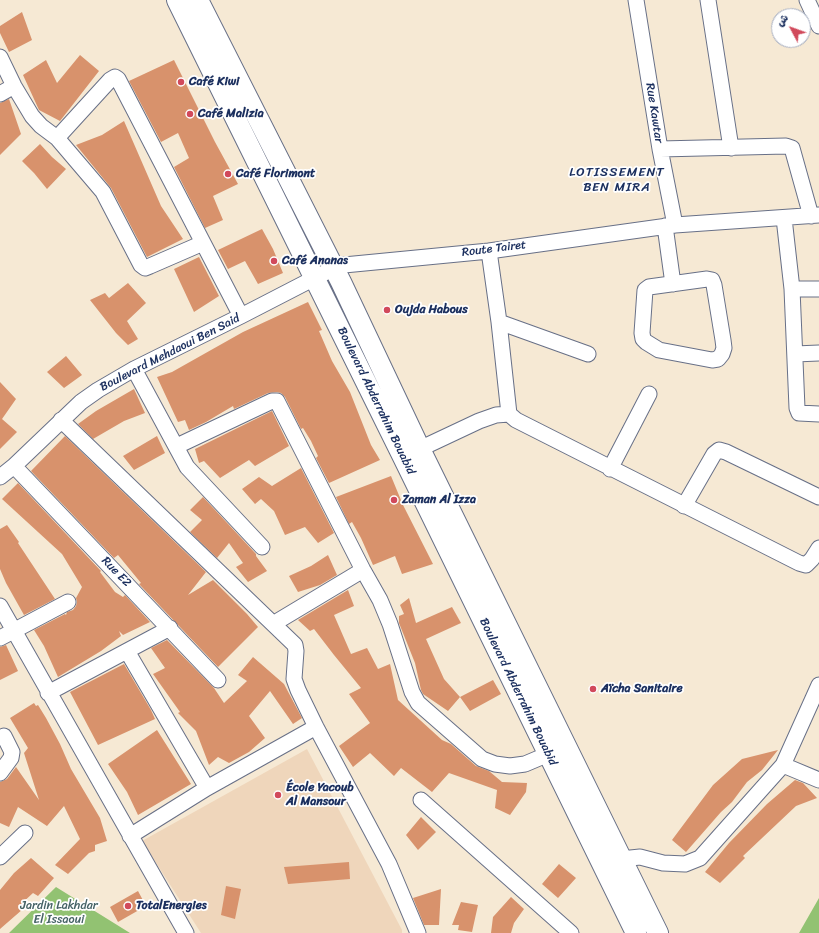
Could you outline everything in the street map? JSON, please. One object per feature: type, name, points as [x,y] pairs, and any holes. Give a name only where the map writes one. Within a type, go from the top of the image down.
[{"type":"main road","name":"Boulevard Abderrahim Bouabid","points":[[177,0],[314,277],[412,453],[557,750],[636,933]]},
{"type":"main road","name":"Boulevard Abderrahim Bouabid","points":[[198,0],[334,268],[412,453]]},
{"type":"main road","name":"Boulevard Abderrahim Bouabid","points":[[557,750],[621,859],[658,933]]},
{"type":"street","name":"Rue Kawtar","points":[[636,0],[660,149],[670,226],[672,284]]},
{"type":"street","points":[[708,0],[731,148]]},
{"type":"street","points":[[807,0],[819,26]]},
{"type":"street","points":[[0,57],[14,86],[32,116],[57,138],[103,192],[141,265],[145,268],[202,243]]},
{"type":"street","points":[[57,138],[110,80],[115,77],[118,79],[241,316]]},
{"type":"street","points":[[0,94],[14,86]]},
{"type":"street","points":[[660,149],[786,146],[792,148],[815,216]]},
{"type":"street","name":"Route Tairet","points":[[314,277],[344,265],[489,251],[670,226],[815,216]]},
{"type":"street","points":[[784,218],[792,288],[797,408],[799,413],[819,414]]},
{"type":"street","points":[[489,251],[499,322],[509,414],[522,425],[799,563],[806,565],[812,560],[819,548]]},
{"type":"street","name":"Boulevard Mehdaoui Ben Said","points":[[0,477],[14,466],[81,402],[98,390],[134,369],[241,316],[314,277]]},
{"type":"street","points":[[707,279],[712,280],[724,348],[718,359],[712,360],[659,350],[652,347],[643,338],[642,333],[645,290],[649,287],[672,284],[707,279]]},
{"type":"street","points":[[792,288],[819,289]]},
{"type":"street","points":[[499,322],[588,354]]},
{"type":"street","points":[[795,354],[819,353]]},
{"type":"street","points":[[134,369],[187,467],[262,546]]},
{"type":"street","points":[[610,469],[649,394]]},
{"type":"street","points":[[176,446],[272,401],[277,401],[363,570],[380,600],[390,624],[412,692],[418,702],[425,710],[482,759],[495,764],[510,766],[525,764],[557,750]]},
{"type":"street","points":[[412,453],[479,421],[496,415],[509,414]]},
{"type":"street","points":[[61,420],[295,645],[294,680],[298,690],[389,864],[418,933]]},
{"type":"street","points":[[684,506],[714,454],[720,450],[819,497]]},
{"type":"street","name":"Rue E2","points":[[14,466],[218,680]]},
{"type":"street","points":[[273,624],[363,570]]},
{"type":"street","points":[[0,638],[14,632],[68,602]]},
{"type":"street","points":[[0,606],[48,693],[186,933]]},
{"type":"street","points":[[48,693],[170,628]]},
{"type":"street","points":[[127,651],[207,788]]},
{"type":"street","points":[[621,859],[640,857],[663,863],[685,864],[700,858],[783,765],[819,685]]},
{"type":"street","points":[[130,836],[207,788],[316,727]]},
{"type":"street","points":[[0,773],[11,758],[12,752],[4,736]]},
{"type":"street","points":[[783,765],[819,780]]},
{"type":"street","points":[[421,800],[571,933]]},
{"type":"street","points":[[0,857],[25,832]]},
{"type":"shaded area","name":"École Yacoub Al Mansour","points":[[307,749],[402,930],[402,933],[201,933],[142,841]]},
{"type":"green space","name":"Jardin Lakhdar El Issaoui","points":[[56,887],[130,933],[9,933]]},
{"type":"green space","points":[[819,898],[819,933],[799,933]]},
{"type":"building","points":[[22,12],[32,40],[9,52],[0,33],[0,26]]},
{"type":"building","points":[[80,55],[99,71],[60,121],[39,110],[23,75],[46,60],[57,83]]},
{"type":"building","points":[[174,60],[238,184],[213,196],[223,220],[205,228],[174,167],[189,158],[178,133],[161,142],[129,81]]},
{"type":"building","points":[[9,99],[21,134],[0,155],[0,103]]},
{"type":"building","points":[[124,121],[161,206],[183,239],[147,257],[111,188],[76,145],[102,135]]},
{"type":"building","points":[[40,144],[66,169],[47,189],[22,161]]},
{"type":"building","points":[[262,229],[273,249],[283,273],[258,284],[245,261],[228,269],[218,250]]},
{"type":"building","points":[[199,257],[219,296],[194,312],[174,269]]},
{"type":"building","points":[[128,283],[146,303],[127,321],[138,339],[128,345],[116,333],[90,300],[105,293],[109,298]]},
{"type":"building","points":[[308,302],[322,330],[319,331],[332,361],[350,392],[371,445],[380,460],[329,483],[316,458],[318,456],[311,441],[303,428],[301,429],[285,397],[281,393],[268,393],[234,409],[233,406],[189,430],[185,420],[178,422],[157,377],[172,372],[243,332]]},
{"type":"building","points":[[66,356],[82,375],[64,388],[47,372]]},
{"type":"building","points":[[0,382],[16,399],[2,419],[17,432],[0,449]]},
{"type":"building","points":[[134,389],[145,413],[124,421],[93,439],[78,424],[96,411]]},
{"type":"building","points":[[272,411],[289,446],[255,466],[249,460],[220,478],[204,461],[199,463],[195,449]]},
{"type":"building","points":[[65,436],[206,572],[188,595],[213,580],[258,627],[218,667],[139,584],[141,583],[118,555],[114,558],[31,471]]},
{"type":"building","points":[[157,436],[165,453],[134,470],[123,456]]},
{"type":"building","points":[[301,468],[334,533],[318,543],[305,527],[285,535],[274,511],[261,499],[255,504],[242,489],[259,477],[272,486]]},
{"type":"building","points":[[391,476],[403,505],[433,564],[402,574],[395,556],[373,565],[361,538],[352,522],[349,524],[336,497]]},
{"type":"building","points":[[18,483],[101,571],[100,572],[115,592],[123,597],[125,595],[150,622],[123,635],[119,631],[121,636],[101,651],[58,677],[44,646],[34,630],[65,614],[66,615],[67,612],[73,610],[77,602],[76,598],[82,587],[62,554],[2,499]]},
{"type":"building","points":[[203,497],[256,554],[267,571],[248,582],[236,567],[243,563],[229,543],[217,558],[190,532],[202,520],[190,510]]},
{"type":"building","points":[[7,525],[55,599],[24,615],[0,569],[0,529]]},
{"type":"building","points":[[328,555],[337,575],[320,585],[298,592],[289,576],[311,566]]},
{"type":"building","points":[[348,590],[354,606],[334,615],[351,654],[367,648],[378,669],[390,664],[398,700],[442,740],[451,744],[476,766],[489,771],[502,782],[527,783],[526,792],[510,815],[495,808],[497,790],[449,773],[432,792],[401,768],[394,776],[370,753],[353,767],[339,746],[370,723],[349,694],[361,688],[314,629],[310,631],[298,620]]},
{"type":"building","points":[[409,598],[416,623],[452,607],[461,623],[426,639],[444,679],[460,697],[448,711],[423,694],[421,690],[415,663],[399,623],[399,616],[404,614],[400,605]]},
{"type":"building","points":[[167,640],[214,688],[224,703],[247,681],[238,675],[253,657],[284,684],[302,718],[293,724],[270,691],[249,716],[265,738],[249,752],[229,763],[218,757],[209,765],[196,731],[178,713],[180,712],[153,674],[165,668],[151,648]]},
{"type":"building","points":[[6,645],[18,671],[0,680],[0,647]]},
{"type":"building","points":[[124,664],[155,719],[98,745],[70,692]]},
{"type":"building","points":[[493,680],[501,694],[470,711],[460,697]]},
{"type":"building","points":[[34,703],[36,706],[38,705],[46,718],[71,769],[100,818],[107,841],[95,845],[95,851],[89,853],[68,874],[55,865],[80,839],[64,806],[47,826],[18,807],[9,827],[0,823],[0,782],[7,779],[16,767],[39,800],[24,753],[28,748],[10,718]]},
{"type":"building","points":[[157,730],[191,784],[138,815],[127,792],[108,764]]},
{"type":"building","points":[[778,750],[762,770],[747,782],[732,802],[721,812],[686,852],[672,840],[713,785],[742,759]]},
{"type":"building","points":[[795,780],[803,783],[817,798],[796,806],[743,856],[745,858],[720,883],[705,872],[729,843],[767,804]]},
{"type":"building","points":[[421,817],[436,832],[418,850],[406,835]]},
{"type":"building","points":[[31,858],[54,878],[38,896],[33,893],[20,905],[23,909],[0,929],[0,890],[14,873]]},
{"type":"building","points":[[349,862],[350,879],[288,884],[284,867]]},
{"type":"building","points":[[559,864],[576,878],[558,898],[542,884]]},
{"type":"building","points":[[226,886],[241,889],[235,919],[221,915]]},
{"type":"building","points":[[441,889],[439,925],[424,925],[413,898]]},
{"type":"building","name":"TotalEnergies","points":[[138,891],[146,906],[118,922],[110,907]]},
{"type":"building","points":[[511,897],[524,909],[514,923],[511,933],[491,933],[493,917]]},
{"type":"building","points":[[461,902],[478,905],[472,932],[458,930],[459,925],[452,925]]},
{"type":"place","name":"Café Kiwi","points":[[181,82]]},
{"type":"place","name":"Café Malizia","points":[[190,114]]},
{"type":"place","name":"Café Florimont","points":[[228,174]]},
{"type":"place","name":"Café Ananas","points":[[274,261]]},
{"type":"place","name":"Oujda Habous","points":[[387,310]]},
{"type":"place","name":"Zaman Al Izza","points":[[394,500]]},
{"type":"place","name":"Aïcha Sanitaire","points":[[593,689]]},
{"type":"place","name":"École Yacoub Al Mansour","points":[[278,795]]},
{"type":"place","name":"TotalEnergies","points":[[128,906]]},
{"type":"district","name":"LOTISSEMENT BEN MIRA","points":[[617,180]]}]
